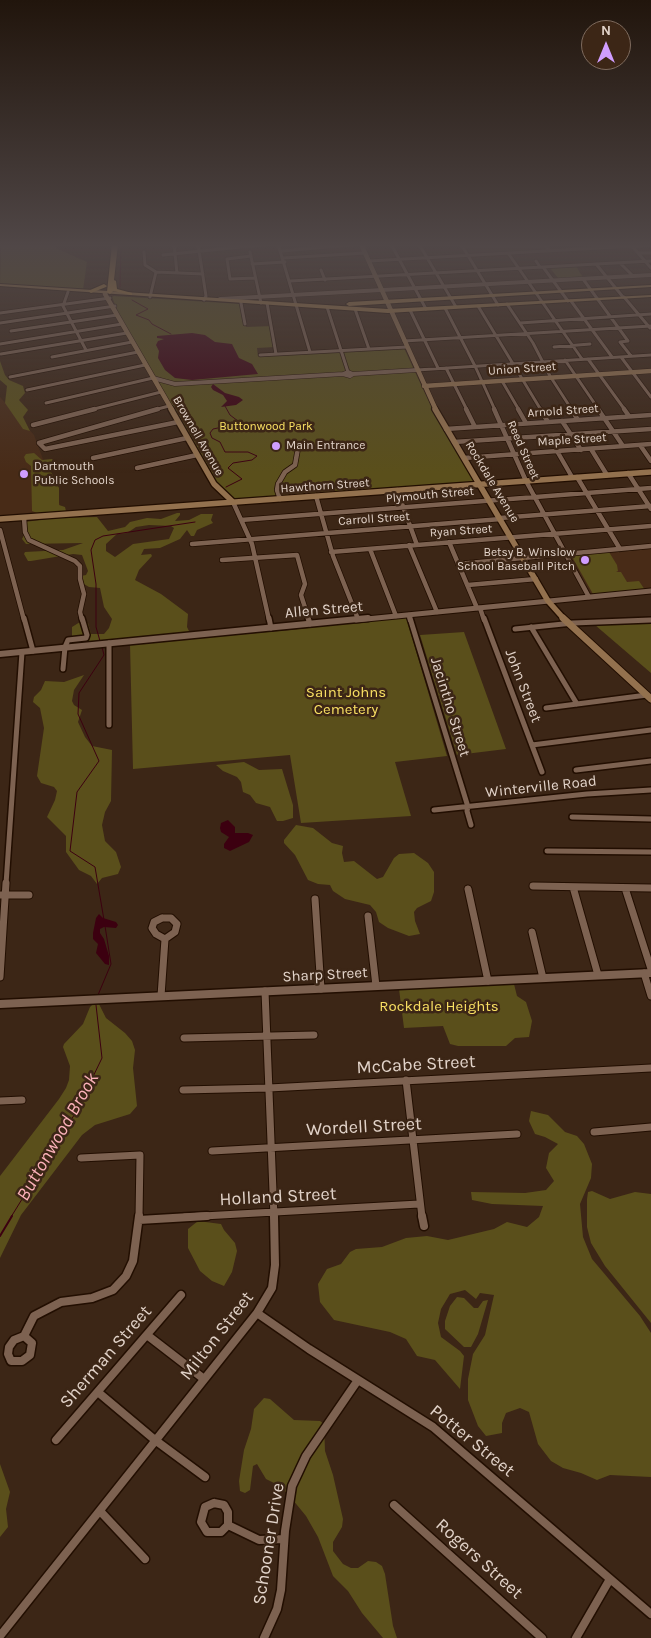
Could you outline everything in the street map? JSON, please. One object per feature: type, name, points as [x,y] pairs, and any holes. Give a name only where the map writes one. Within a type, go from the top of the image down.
[{"type":"main road","name":"Brownell Avenue","points":[[120,320],[214,484],[233,502]]},
{"type":"main road","name":"Rockdale Avenue","points":[[396,320],[424,386],[446,429],[512,537],[548,601],[568,623],[649,697]]},
{"type":"main road","name":"Union Street","points":[[424,386],[651,371]]},
{"type":"main road","name":"Hawthorn Street","points":[[0,519],[651,472]]},
{"type":"main road","points":[[215,503],[225,495]]},
{"type":"street","points":[[0,323],[18,320]]},
{"type":"street","points":[[11,331],[81,320]]},
{"type":"street","points":[[267,320],[276,354]]},
{"type":"street","points":[[301,320],[310,352]]},
{"type":"street","points":[[331,320],[346,373]]},
{"type":"street","points":[[359,320],[369,349]]},
{"type":"street","points":[[415,320],[438,368]]},
{"type":"street","name":"Reed Street","points":[[452,320],[475,366],[526,481],[589,597]]},
{"type":"street","points":[[487,320],[548,422]]},
{"type":"street","points":[[518,320],[528,334],[551,378],[578,420]]},
{"type":"street","points":[[520,323],[562,320]]},
{"type":"street","points":[[585,320],[612,357]]},
{"type":"street","points":[[613,320],[628,341],[620,342],[631,356]]},
{"type":"street","points":[[554,321],[582,359]]},
{"type":"street","points":[[72,322],[86,350]]},
{"type":"street","points":[[0,344],[122,324]]},
{"type":"street","points":[[260,355],[369,349],[424,340],[650,327]]},
{"type":"street","points":[[1,354],[127,333]]},
{"type":"street","points":[[52,357],[132,342]]},
{"type":"street","points":[[554,347],[590,344]]},
{"type":"street","points":[[10,377],[138,352]]},
{"type":"street","points":[[46,403],[153,378],[175,384],[651,355]]},
{"type":"street","points":[[621,357],[651,397]]},
{"type":"street","points":[[588,359],[629,416]]},
{"type":"street","points":[[565,360],[623,446]]},
{"type":"street","points":[[27,390],[145,364]]},
{"type":"street","points":[[446,368],[475,427]]},
{"type":"street","points":[[502,381],[526,423]]},
{"type":"street","points":[[33,425],[161,392],[175,384]]},
{"type":"street","points":[[169,406],[39,442],[45,450],[178,422]]},
{"type":"street","name":"Arnold Street","points":[[446,429],[651,415]]},
{"type":"street","points":[[562,421],[581,450]]},
{"type":"street","points":[[454,442],[651,429]]},
{"type":"street","points":[[92,458],[188,438]]},
{"type":"street","name":"Maple Street","points":[[464,458],[651,444]]},
{"type":"street","points":[[640,445],[651,461]]},
{"type":"street","points":[[280,499],[278,484],[286,472],[294,465],[298,448]]},
{"type":"street","points":[[591,449],[607,475]]},
{"type":"street","points":[[557,451],[587,493],[620,549]]},
{"type":"street","points":[[137,468],[198,455]]},
{"type":"street","points":[[628,473],[650,507]]},
{"type":"street","name":"Plymouth Street","points":[[241,520],[651,488]]},
{"type":"street","points":[[397,490],[417,545]]},
{"type":"street","points":[[316,496],[331,552],[358,620]]},
{"type":"street","name":"Brownell Avenue","points":[[233,502],[250,538],[272,628]]},
{"type":"street","name":"Carroll Street","points":[[192,544],[544,514],[650,507]]},
{"type":"street","points":[[24,518],[25,532],[29,540],[75,561],[80,566],[84,594],[80,612],[87,635],[86,638],[68,640],[65,648],[63,669]]},
{"type":"street","name":"Ryan Street","points":[[331,552],[651,526]]},
{"type":"street","points":[[0,530],[33,651]]},
{"type":"street","name":"John Street","points":[[449,542],[479,608],[542,772]]},
{"type":"street","points":[[409,545],[438,612]]},
{"type":"street","points":[[458,564],[651,546]]},
{"type":"street","points":[[370,548],[396,616]]},
{"type":"street","points":[[222,560],[297,555],[305,584],[301,595],[310,624]]},
{"type":"street","points":[[468,585],[536,579]]},
{"type":"street","name":"Allen Street","points":[[0,654],[651,592]]},
{"type":"street","name":"Jacintho Street","points":[[409,614],[468,807],[471,825]]},
{"type":"street","points":[[515,629],[568,623],[651,620]]},
{"type":"street","points":[[530,627],[578,704]]},
{"type":"street","points":[[109,643],[109,726]]},
{"type":"street","points":[[0,977],[3,896],[22,652]]},
{"type":"street","points":[[546,708],[649,697]]},
{"type":"street","points":[[532,745],[651,730]]},
{"type":"street","points":[[576,770],[651,760]]},
{"type":"street","name":"Winterville Road","points":[[434,810],[587,794],[651,790]]},
{"type":"street","points":[[572,817],[651,819]]},
{"type":"street","points":[[547,851],[651,852]]},
{"type":"street","points":[[533,886],[651,888]]},
{"type":"street","points":[[573,887],[598,975]]},
{"type":"street","points":[[626,888],[649,972],[651,996]]},
{"type":"street","points":[[468,889],[488,981]]},
{"type":"street","points":[[3,896],[29,895]]},
{"type":"street","points":[[315,899],[320,989]]},
{"type":"street","points":[[368,916],[376,986]]},
{"type":"street","points":[[532,932],[543,978]]},
{"type":"street","points":[[161,996],[165,938]]},
{"type":"street","name":"Sharp Street","points":[[0,1004],[649,972]]},
{"type":"street","name":"Milton Street","points":[[0,1636],[154,1440],[258,1313],[268,1297],[274,1278],[272,1148],[265,991]]},
{"type":"street","points":[[184,1038],[314,1035]]},
{"type":"street","name":"McCabe Street","points":[[183,1090],[269,1088],[651,1068]]},
{"type":"street","points":[[406,1080],[414,1139],[419,1204],[424,1226]]},
{"type":"street","points":[[0,1101],[22,1100]]},
{"type":"street","points":[[594,1132],[651,1127]]},
{"type":"street","name":"Wordell Street","points":[[212,1151],[517,1134]]},
{"type":"street","points":[[24,1336],[34,1316],[44,1309],[62,1302],[100,1296],[120,1284],[129,1272],[133,1261],[139,1220],[140,1155],[81,1158]]},
{"type":"street","name":"Holland Street","points":[[139,1220],[419,1204]]},
{"type":"street","name":"Sherman Street","points":[[56,1440],[181,1295]]},
{"type":"street","name":"Potter Street","points":[[258,1313],[358,1380],[433,1427],[651,1614]]},
{"type":"street","points":[[147,1335],[204,1379]]},
{"type":"street","name":"Schooner Drive","points":[[264,1638],[279,1599],[283,1580],[284,1539],[289,1495],[297,1473],[358,1380]]},
{"type":"street","points":[[99,1392],[154,1440],[205,1477]]},
{"type":"street","name":"Rogers Street","points":[[394,1504],[542,1638]]},
{"type":"street","points":[[100,1511],[145,1558]]},
{"type":"street","points":[[228,1526],[259,1540],[284,1539]]},
{"type":"street","points":[[576,1638],[610,1579]]},
{"type":"shaded area","points":[[192,333],[205,335],[215,342],[232,344],[239,358],[252,364],[258,374],[192,380],[175,378],[165,370],[158,358],[159,351],[156,345],[158,341],[164,339],[157,338],[157,336]]},
{"type":"shaded area","points":[[213,384],[225,393],[243,400],[236,405],[221,407],[227,401],[223,395],[213,390],[211,387]]},
{"type":"shaded area","name":"Dartmouth Public Schools","points":[[0,397],[34,435],[63,513],[0,517]]},
{"type":"shaded area","points":[[651,549],[651,589],[592,595],[571,556]]},
{"type":"shaded area","points":[[228,820],[235,827],[235,833],[253,835],[249,842],[230,851],[224,848],[224,844],[229,837],[221,832],[220,828],[221,823]]},
{"type":"shaded area","points":[[99,914],[103,918],[116,922],[118,925],[116,928],[104,927],[100,929],[109,956],[109,965],[105,964],[96,953],[98,944],[93,939],[96,918]]},
{"type":"green space","name":"Buttonwood Park","points":[[123,320],[245,320],[246,327],[272,326],[275,347],[257,348],[258,356],[404,348],[434,413],[475,482],[234,499],[214,480]]},
{"type":"green space","points":[[0,361],[9,380],[23,386],[25,393],[19,400],[28,410],[23,417],[30,431],[23,429],[5,403],[7,386],[0,380]]},
{"type":"green space","points":[[34,453],[42,460],[52,459],[56,464],[48,466],[59,488],[59,505],[65,507],[66,511],[37,513],[32,511],[31,466],[24,457],[26,454]]},
{"type":"green space","points":[[177,513],[180,513],[180,515],[175,521],[189,520],[201,514],[213,514],[211,520],[213,523],[197,530],[194,536],[191,536],[187,530],[180,539],[160,548],[144,549],[141,555],[151,554],[152,556],[139,570],[135,580],[161,594],[188,614],[187,627],[190,633],[66,645],[72,637],[72,627],[80,622],[88,623],[91,634],[104,634],[109,628],[112,619],[104,607],[100,588],[89,587],[82,583],[81,576],[86,575],[88,571],[82,555],[73,554],[28,561],[24,554],[25,552],[63,550],[83,543],[26,544],[22,539],[27,529],[25,522],[53,518],[97,517],[108,531],[125,527],[130,522],[147,518],[161,519]],"holes":[[[149,525],[171,526],[174,528],[169,539],[133,544],[115,557],[106,551],[106,544],[117,534],[127,533],[136,527]]]},
{"type":"green space","points":[[609,552],[617,565],[618,571],[616,572],[621,572],[627,582],[639,581],[645,590],[593,594],[571,555]]},
{"type":"green space","name":"Saint Johns Cemetery","points":[[406,617],[447,756],[395,762],[411,816],[301,823],[290,755],[133,769],[130,644],[290,630]]},
{"type":"green space","points":[[651,623],[651,673],[595,625]]},
{"type":"green space","points":[[464,632],[506,749],[457,755],[420,635]]},
{"type":"green space","points":[[84,675],[74,690],[72,701],[74,705],[82,710],[78,722],[85,737],[92,746],[112,750],[111,801],[105,812],[102,825],[105,841],[116,852],[121,867],[118,874],[102,878],[97,884],[91,876],[79,870],[66,852],[66,836],[47,817],[57,791],[54,787],[41,783],[37,776],[44,728],[40,708],[33,702],[34,697],[41,690],[45,681],[64,682]]},
{"type":"green space","points":[[244,762],[259,770],[282,769],[293,805],[293,818],[277,821],[270,807],[256,803],[250,795],[243,792],[241,782],[237,777],[223,771],[216,765]]},
{"type":"green space","points":[[296,825],[313,828],[332,843],[343,846],[344,862],[354,861],[377,879],[383,877],[394,858],[399,854],[414,853],[428,863],[434,872],[434,892],[431,901],[417,908],[414,912],[420,934],[409,936],[388,928],[379,922],[376,912],[370,905],[345,899],[333,891],[330,885],[318,884],[308,880],[295,855],[284,843],[284,840]]},
{"type":"green space","name":"Rockdale Heights","points":[[477,984],[514,984],[517,996],[526,1002],[532,1021],[529,1037],[515,1038],[506,1046],[458,1046],[450,1044],[443,1026],[404,1028],[399,989]]},
{"type":"green space","points":[[95,1002],[99,1004],[106,1018],[132,1041],[135,1050],[133,1068],[137,1106],[130,1114],[95,1125],[82,1135],[21,1215],[0,1258],[0,1176],[66,1088],[69,1080],[70,1066],[63,1047],[64,1044],[83,1024],[90,1007]]},
{"type":"green space","points":[[531,1111],[548,1115],[565,1132],[577,1136],[584,1144],[592,1164],[591,1178],[580,1204],[583,1237],[592,1259],[640,1316],[651,1333],[651,1477],[610,1475],[597,1480],[563,1468],[551,1461],[538,1444],[529,1412],[520,1408],[506,1413],[502,1423],[502,1433],[486,1436],[478,1426],[468,1400],[468,1379],[473,1354],[485,1335],[494,1295],[480,1293],[476,1299],[465,1290],[450,1294],[441,1309],[438,1323],[441,1337],[464,1356],[460,1389],[435,1360],[417,1356],[406,1339],[390,1332],[334,1320],[320,1302],[318,1284],[327,1269],[341,1264],[350,1252],[356,1249],[382,1247],[406,1238],[427,1236],[448,1240],[494,1229],[507,1222],[527,1227],[539,1217],[543,1206],[492,1204],[472,1200],[471,1192],[525,1193],[546,1190],[554,1181],[546,1168],[549,1153],[558,1144],[535,1134],[529,1121]]},
{"type":"green space","points":[[592,1191],[610,1199],[635,1192],[651,1194],[651,1323],[605,1266],[591,1243],[587,1227],[587,1199],[588,1192]]},
{"type":"green space","points":[[198,1221],[221,1224],[235,1243],[237,1251],[232,1272],[224,1286],[212,1281],[200,1271],[188,1248],[188,1229]]},
{"type":"green space","points":[[457,1297],[464,1298],[474,1308],[478,1308],[483,1301],[488,1300],[478,1334],[471,1347],[464,1347],[445,1329],[445,1321],[450,1306]]},
{"type":"green space","points":[[264,1398],[270,1399],[294,1420],[320,1421],[324,1424],[325,1451],[333,1475],[343,1519],[342,1527],[333,1542],[333,1551],[343,1564],[351,1568],[358,1568],[368,1561],[376,1562],[382,1566],[397,1638],[383,1638],[362,1613],[348,1591],[333,1576],[318,1537],[306,1516],[288,1494],[276,1484],[266,1479],[257,1464],[253,1466],[250,1490],[245,1493],[240,1491],[239,1481],[244,1450],[251,1429],[254,1409]]},
{"type":"green space","points":[[0,1464],[10,1492],[6,1509],[8,1527],[0,1537]]},
{"type":"waterway","name":"Buttonwood Brook","points":[[149,320],[152,324],[171,334]]},
{"type":"waterway","name":"Buttonwood Brook","points":[[225,406],[230,415],[238,421],[237,424],[213,429],[210,433],[212,438],[220,442],[225,452],[248,452],[257,456],[252,460],[233,463],[228,468],[242,479],[226,487]]},
{"type":"waterway","name":"Buttonwood Brook","points":[[100,641],[96,627],[96,584],[91,550],[95,540],[103,536],[195,522]]},
{"type":"waterway","name":"Buttonwood Brook","points":[[102,647],[104,655],[79,693],[78,714],[99,761],[77,792],[70,851],[95,867],[104,920]]},
{"type":"waterway","name":"Buttonwood Brook","points":[[98,995],[111,964],[105,926]]},
{"type":"waterway","name":"Buttonwood Brook","points":[[11,1217],[76,1112],[102,1058],[96,1005]]},
{"type":"waterway","name":"Buttonwood Brook","points":[[0,1236],[12,1216]]},
{"type":"place","name":"Main Entrance","points":[[276,446]]},
{"type":"place","name":"Dartmouth Public Schools","points":[[24,474]]},
{"type":"place","name":"Betsy B. Winslow School Baseball Pitch","points":[[585,560]]}]
